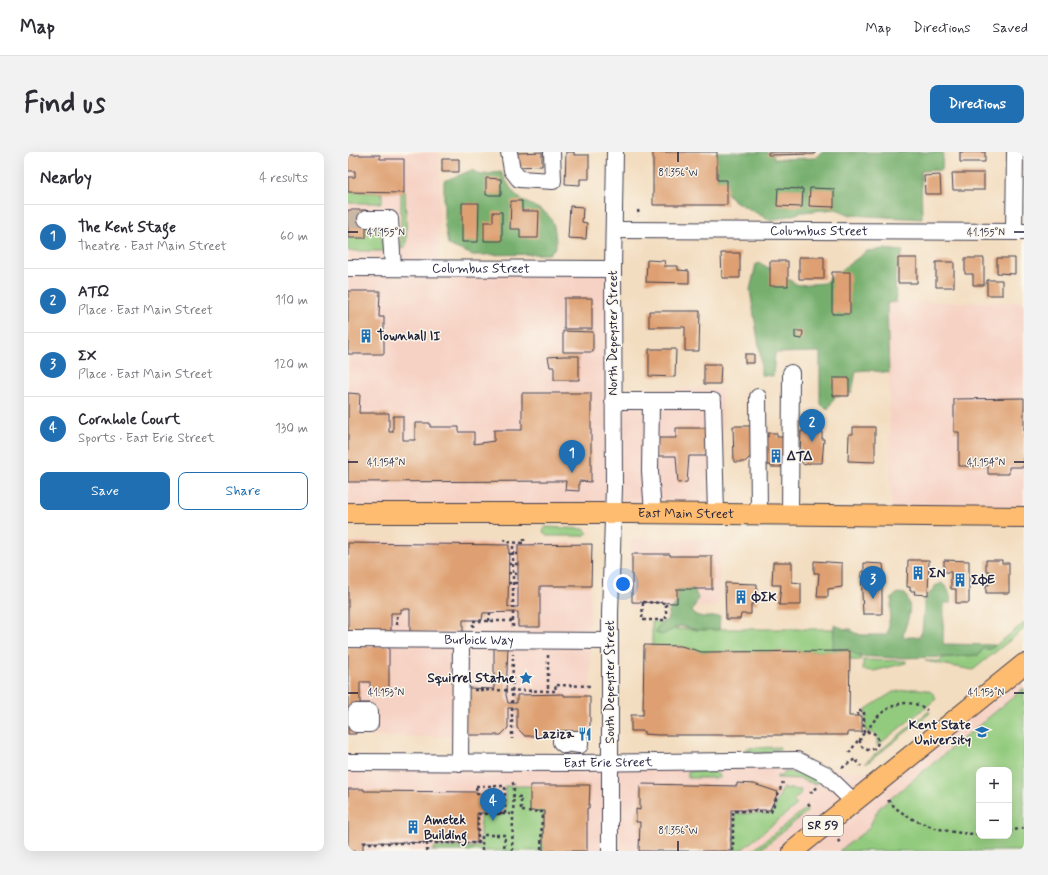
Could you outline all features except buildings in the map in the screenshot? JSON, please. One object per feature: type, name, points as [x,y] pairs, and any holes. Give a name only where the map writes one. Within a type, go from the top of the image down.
[{"type":"main road","name":"East Main Street","points":[[348,513],[653,513],[1024,517]]},
{"type":"main road","name":"SR 59","points":[[793,851],[1024,664]]},
{"type":"street","points":[[509,152],[512,170],[519,179],[553,181],[552,152]]},
{"type":"street","name":"North Depeyster Street","points":[[614,513],[613,269],[615,152]]},
{"type":"street","points":[[1015,152],[1019,232]]},
{"type":"street","points":[[366,220],[390,220],[393,268]]},
{"type":"street","name":"Columbus Street","points":[[614,230],[1019,232]]},
{"type":"street","name":"Columbus Street","points":[[348,268],[613,269]]},
{"type":"street","points":[[790,515],[791,373]]},
{"type":"street","points":[[758,397],[759,514]]},
{"type":"street","points":[[613,400],[651,402],[713,401],[716,514]]},
{"type":"street","points":[[651,402],[650,471],[653,513]]},
{"type":"street","name":"South Depeyster Street","points":[[610,851],[610,640],[614,513]]},
{"type":"street","name":"Burbick Way","points":[[348,639],[610,640]]},
{"type":"street","points":[[460,763],[461,640]]},
{"type":"street","name":"East Erie Street","points":[[348,762],[610,763],[797,760],[825,774],[854,802]]},
{"type":"path","points":[[638,210],[639,216]]},
{"type":"path","points":[[505,539],[505,542],[513,543],[524,543],[524,539]]},
{"type":"path","points":[[513,543],[513,612]]},
{"type":"path","points":[[509,554],[518,554]]},
{"type":"path","points":[[509,564],[518,564]]},
{"type":"path","points":[[508,573],[518,574]]},
{"type":"path","points":[[508,584],[518,584]]},
{"type":"path","points":[[508,601],[513,601]]},
{"type":"path","points":[[643,602],[666,603],[666,620],[642,620],[643,602]]},
{"type":"path","points":[[489,621],[490,613]]},
{"type":"path","points":[[548,640],[548,691]]},
{"type":"path","points":[[512,703],[513,658]]},
{"type":"path","points":[[468,690],[556,691],[555,685],[590,686]]},
{"type":"path","points":[[849,753],[874,719],[889,708],[898,705],[915,703],[927,710]]},
{"type":"path","points":[[512,708],[512,739]]},
{"type":"path","points":[[858,716],[858,711],[864,711],[865,733]]},
{"type":"path","points":[[860,738],[860,744],[864,749],[870,750],[875,748],[878,743],[877,736],[872,733],[865,733]]},
{"type":"path","points":[[842,768],[855,759],[861,766]]},
{"type":"path","points":[[512,781],[514,786],[512,796],[512,851]]},
{"type":"path","points":[[733,851],[733,812],[771,812],[783,782]]},
{"type":"path","points":[[476,786],[505,786],[505,814],[490,813],[490,794],[477,794],[476,786]]},
{"type":"path","points":[[810,793],[819,786]]},
{"type":"path","points":[[512,796],[521,796],[521,812],[542,812],[541,851]]},
{"type":"path","points":[[888,800],[904,814],[939,828],[976,834]]},
{"type":"path","points":[[808,803],[811,807]]},
{"type":"path","points":[[363,843],[478,843],[478,814],[512,814]]},
{"type":"path","points":[[1012,830],[1024,828]]},
{"type":"path","points":[[482,851],[482,835],[505,835],[504,851]]},
{"type":"path","points":[[838,840],[841,845]]},
{"type":"path","points":[[427,843],[427,851]]},
{"type":"shaded area","points":[[348,152],[440,152],[439,268],[613,269],[614,389],[722,389],[723,514],[348,513]]},
{"type":"shaded area","points":[[887,302],[1024,302],[1024,517],[891,515]]},
{"type":"shaded area","points":[[634,538],[717,539],[720,541],[719,603],[716,607],[630,607],[630,542]]},
{"type":"shaded area","points":[[348,541],[591,542],[593,544],[590,592],[591,736],[584,745],[557,738],[348,736]]},
{"type":"shaded area","points":[[1024,671],[1024,851],[348,851],[348,762],[581,763],[817,768],[890,773]]},
{"type":"green space","points":[[717,152],[773,152],[774,159],[815,158],[821,152],[943,152],[942,170],[921,171],[922,219],[851,215],[836,209],[802,212],[771,221],[733,200],[717,180]]},
{"type":"green space","points":[[472,170],[480,175],[501,172],[514,193],[549,216],[553,223],[556,247],[549,254],[473,255],[448,245],[444,219],[444,181]]},
{"type":"green space","points":[[405,190],[406,244],[405,248],[401,249],[401,193]]},
{"type":"green space","points":[[348,192],[382,193],[382,203],[348,203]]},
{"type":"green space","points":[[366,223],[379,225],[381,228],[383,251],[348,251],[348,238]]},
{"type":"green space","points":[[884,249],[903,251],[895,275],[896,302],[887,303],[889,373],[868,370],[856,371],[852,392],[834,398],[828,409],[820,404],[820,352],[775,353],[773,376],[761,375],[761,359],[750,290],[756,264],[760,263],[798,285],[824,283],[867,251]]},
{"type":"green space","points":[[545,527],[584,529],[588,533],[583,536],[547,536],[543,532]]},
{"type":"green space","points":[[942,583],[948,589],[952,603],[944,603],[943,644],[995,645],[991,649],[983,649],[979,655],[893,658],[857,656],[849,649],[833,649],[834,625],[861,635],[886,635],[888,631],[892,598],[898,593],[905,594],[910,610],[903,637],[919,637],[922,632],[924,601],[935,586]]},
{"type":"green space","points":[[677,589],[694,589],[698,598],[692,612],[701,617],[720,616],[719,630],[697,630],[680,626],[662,635],[655,633],[659,625],[667,620],[670,609],[677,603]]},
{"type":"green space","points":[[652,622],[674,622],[675,629],[852,629],[852,635],[861,635],[861,660],[850,660],[849,651],[702,652],[681,646],[652,646]]},
{"type":"green space","points":[[1024,623],[1024,629],[973,670],[925,661],[941,661],[942,658],[953,657],[982,649],[991,649]]},
{"type":"green space","points":[[863,660],[906,661],[906,663],[874,671],[863,670]]},
{"type":"green space","points":[[1024,688],[1024,851],[839,851],[868,829],[879,808]]},
{"type":"green space","points":[[910,689],[922,689],[929,691],[936,699],[877,746],[877,736],[873,733],[865,731],[866,709],[893,692]]},
{"type":"green space","points":[[929,711],[930,713],[866,764],[866,762]]},
{"type":"green space","points":[[780,747],[780,750],[772,750],[770,753],[749,753],[746,750],[747,748]]},
{"type":"green space","points":[[688,771],[714,771],[720,776],[720,778],[688,778]]},
{"type":"green space","points":[[785,772],[806,774],[818,782],[815,784],[800,779],[777,778],[777,776],[781,776]]},
{"type":"green space","points":[[505,786],[530,786],[545,811],[545,815],[543,815],[543,851],[431,851],[434,850],[434,847],[480,847],[480,813],[505,814]]},
{"type":"green space","points":[[783,788],[801,790],[800,794],[793,801],[797,805],[740,851],[734,851],[735,813],[771,814]]},
{"type":"green space","points":[[805,809],[808,811],[759,851],[752,851]]},
{"type":"tunnel","points":[[348,220],[366,219]]},
{"type":"place","name":"Townhall II","points":[[366,336]]},
{"type":"place","name":"ΑΤΩ","points":[[812,442]]},
{"type":"place","name":"ΔΤΔ","points":[[776,456]]},
{"type":"place","name":"The Kent Stage","points":[[572,473]]},
{"type":"place","name":"ΣΝ","points":[[918,573]]},
{"type":"place","name":"ΣΦΕ","points":[[960,580]]},
{"type":"place","name":"ΦΣΚ","points":[[741,597]]},
{"type":"place","name":"ΣΧ","points":[[873,599]]},
{"type":"place","name":"Squirrel Statue","points":[[526,678]]},
{"type":"place","name":"Kent State University","points":[[982,732]]},
{"type":"place","name":"Laziza","points":[[585,734]]},
{"type":"place","name":"Cornhole Court","points":[[493,821]]},
{"type":"place","name":"Ametek Building","points":[[413,827]]}]
